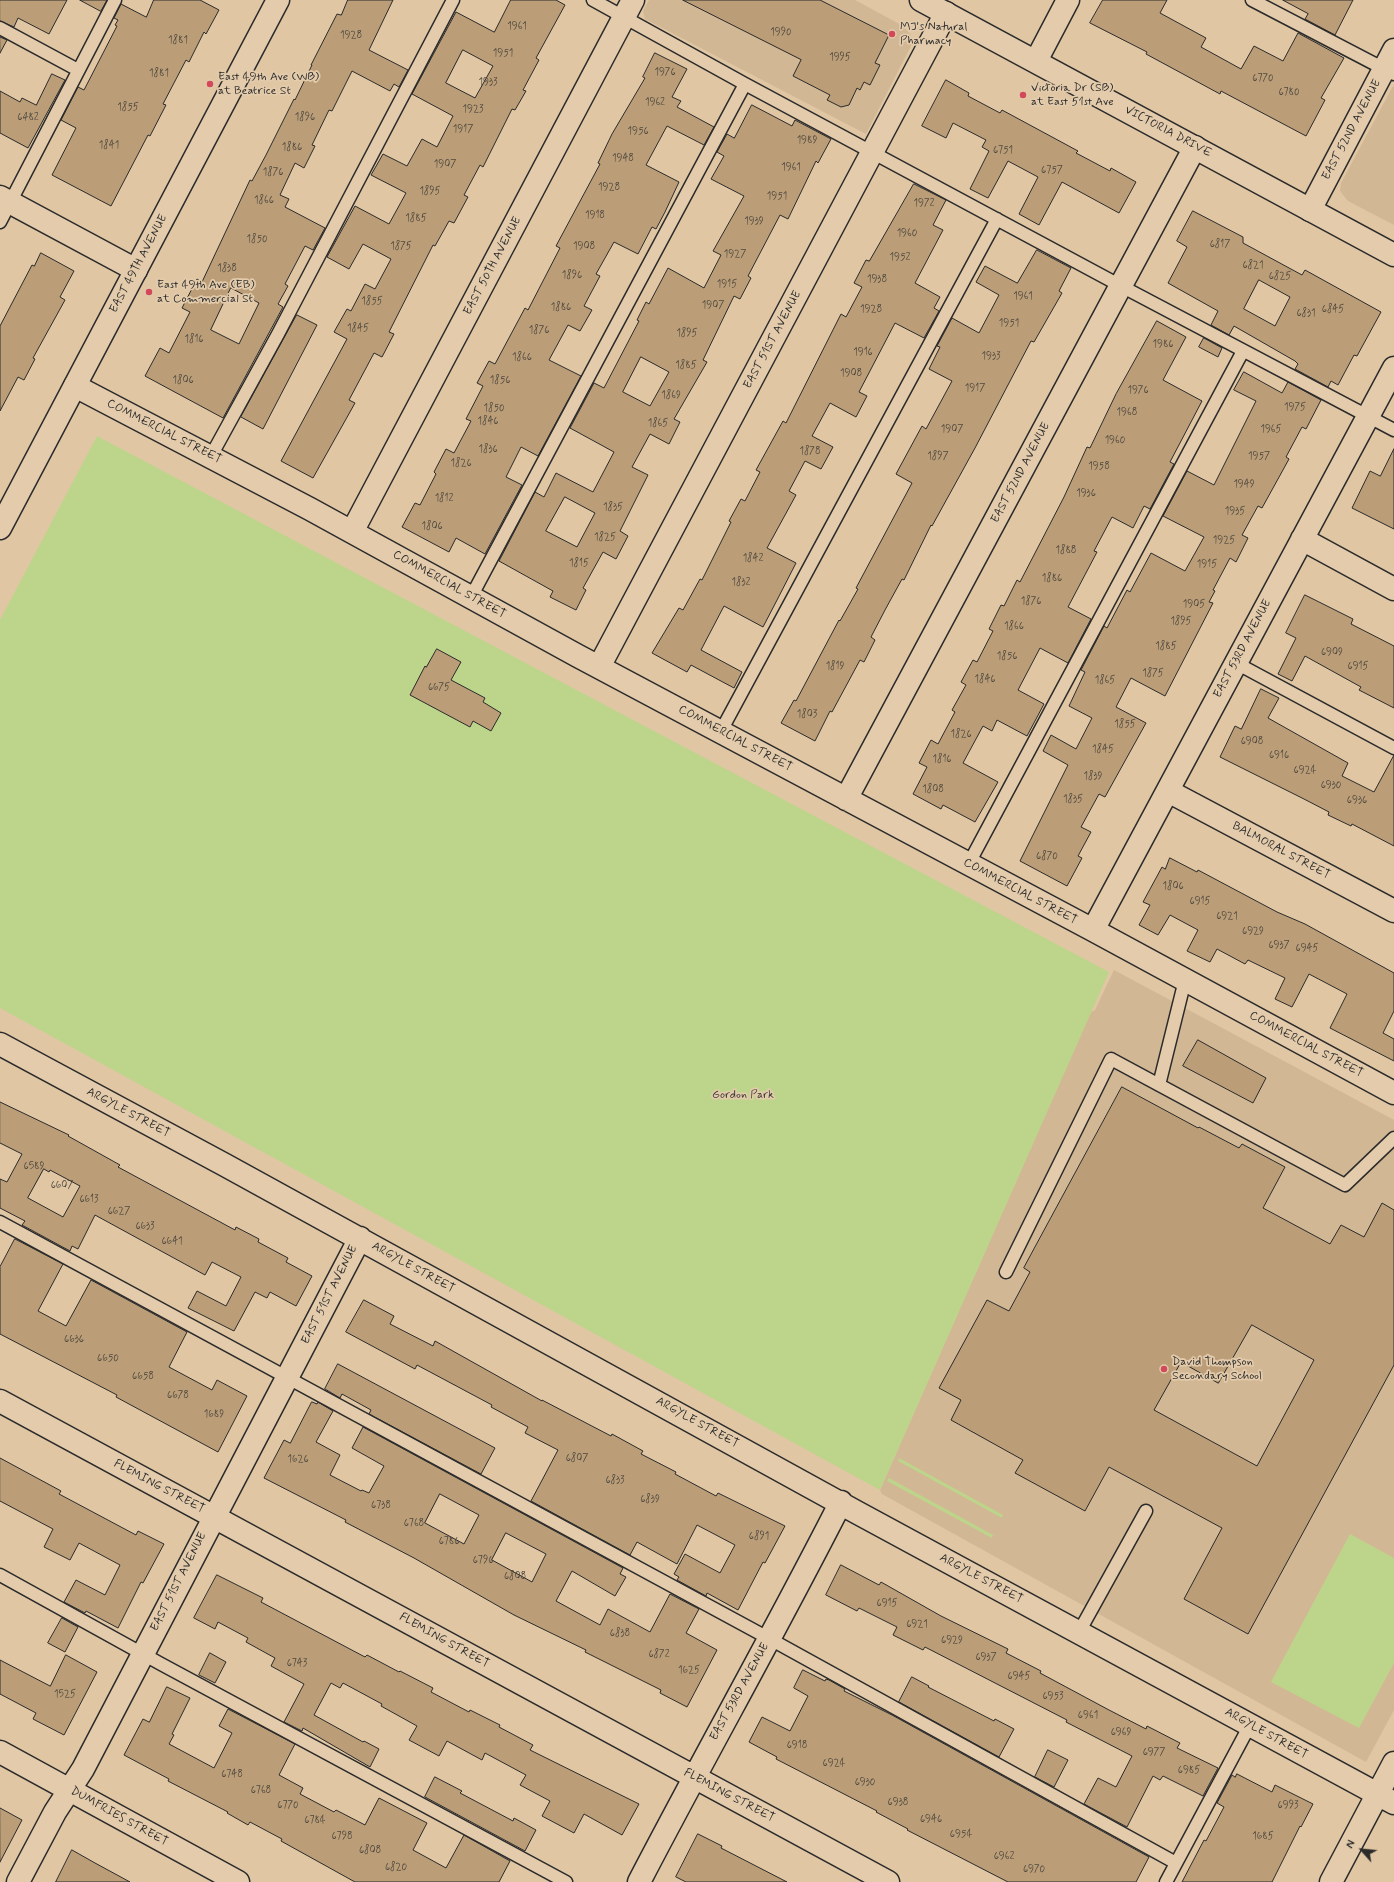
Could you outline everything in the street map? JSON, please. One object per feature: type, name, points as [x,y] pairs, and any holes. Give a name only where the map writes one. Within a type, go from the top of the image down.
[{"type":"street","name":"EAST 49TH AVENUE","points":[[0,528],[276,0]]},
{"type":"street","name":"VICTORIA DRIVE","points":[[921,0],[1394,255]]},
{"type":"street","points":[[1036,61],[1068,0]]},
{"type":"street","name":"EAST 50TH AVENUE","points":[[352,532],[628,8]]},
{"type":"street","name":"EAST 51ST AVENUE","points":[[599,666],[946,14]]},
{"type":"street","name":"EAST 52ND AVENUE","points":[[1310,210],[1391,64]]},
{"type":"street","name":"EAST 52ND AVENUE","points":[[846,799],[1195,147]]},
{"type":"street","points":[[5,200],[136,270]]},
{"type":"street","name":"EAST 53RD AVENUE","points":[[1093,930],[1394,368]]},
{"type":"street","name":"COMMERCIAL STREET","points":[[75,386],[352,532],[846,799],[1093,930],[1394,1094]]},
{"type":"street","points":[[1302,539],[1394,589]]},
{"type":"street","name":"BALMORAL STREET","points":[[1168,790],[1394,911]]},
{"type":"street","name":"ARGYLE STREET","points":[[0,1044],[360,1238],[1386,1799]]},
{"type":"street","name":"EAST 51ST AVENUE","points":[[18,1882],[56,1812],[82,1769],[213,1516],[288,1377],[360,1238]]},
{"type":"street","name":"FLEMING STREET","points":[[0,1401],[888,1882]]},
{"type":"street","name":"EAST 53RD AVENUE","points":[[639,1882],[694,1777],[770,1639],[841,1502]]},
{"type":"street","name":"DUMFRIES STREET","points":[[0,1752],[238,1882]]},
{"type":"street","points":[[1331,1882],[1386,1799],[1394,1763]]},
{"type":"lane","points":[[0,222],[5,200],[78,70],[114,0]]},
{"type":"lane","points":[[210,456],[282,327],[453,0]]},
{"type":"lane","points":[[593,0],[628,8],[745,84],[997,218],[1243,352],[1394,430]]},
{"type":"lane","points":[[1252,0],[1391,64]]},
{"type":"lane","points":[[0,28],[78,70]]},
{"type":"lane","points":[[471,597],[745,84]]},
{"type":"lane","points":[[721,731],[997,218]]},
{"type":"lane","points":[[968,864],[1243,352]]},
{"type":"lane","points":[[1236,663],[1394,748]]},
{"type":"lane","points":[[1159,1085],[1185,980]]},
{"type":"lane","points":[[1006,1272],[1111,1059],[1345,1185],[1394,1138]]},
{"type":"lane","points":[[0,1222],[770,1639],[1176,1863]]},
{"type":"lane","points":[[1079,1632],[1146,1511]]},
{"type":"lane","points":[[0,1575],[566,1882]]},
{"type":"lane","points":[[1166,1882],[1250,1725]]},
{"type":"shaded area","points":[[649,0],[855,0],[903,26],[911,35],[911,46],[866,134],[645,19],[643,11]]},
{"type":"shaded area","points":[[1393,86],[1394,225],[1348,201],[1340,191],[1341,183]]},
{"type":"shaded area","name":"David Thompson Secondary School","points":[[1114,970],[1394,1120],[1394,1710],[1366,1762],[882,1494],[880,1490],[1090,1013],[1095,1010]]},
{"type":"green space","name":"Gordon Park","points":[[97,436],[1109,972],[880,1490],[0,1008],[0,620]]},
{"type":"green space","points":[[899,1458],[1003,1515],[1002,1518],[898,1461]]},
{"type":"green space","points":[[889,1478],[993,1535],[992,1538],[887,1481]]},
{"type":"green space","points":[[1350,1534],[1394,1558],[1394,1663],[1359,1728],[1271,1682]]},
{"type":"building","points":[[0,0],[67,0],[49,34],[18,18],[14,27],[0,21]]},
{"type":"building","points":[[80,0],[107,0],[101,11]]},
{"type":"building","points":[[154,0],[200,0],[219,10],[206,34],[204,32],[189,62],[186,60],[163,104],[166,105],[150,136],[148,135],[111,206],[52,175],[76,128],[61,120],[78,87],[84,90],[117,26],[115,25],[118,20],[114,18],[121,4],[146,17]]},
{"type":"building","points":[[348,0],[393,0],[369,50],[408,70],[399,87],[394,84],[390,91],[352,71],[332,111],[329,110],[312,145],[315,146],[304,168],[295,163],[280,195],[289,199],[285,207],[325,228],[313,250],[305,246],[285,284],[288,286],[278,304],[283,307],[223,418],[145,376],[160,348],[169,353],[190,312],[182,308],[197,279],[202,282],[250,180],[252,181],[294,99],[295,100],[337,14],[341,15]],"holes":[[[231,288],[259,303],[239,344],[211,330]]]},
{"type":"building","points":[[511,0],[556,0],[565,5],[536,58],[539,60],[523,90],[526,91],[515,110],[512,109],[483,167],[480,165],[464,195],[468,197],[454,223],[449,221],[435,246],[433,245],[389,332],[394,334],[382,357],[374,353],[349,400],[355,403],[313,478],[281,461],[347,339],[334,332],[347,309],[351,311],[365,284],[375,289],[391,259],[363,244],[349,269],[327,257],[355,206],[389,224],[406,193],[371,175],[383,154],[407,166],[422,139],[437,147],[453,116],[412,94],[456,12],[494,32]],"holes":[[[463,50],[493,66],[475,98],[446,83]]]},
{"type":"building","points":[[683,0],[820,0],[889,35],[875,63],[880,65],[870,85],[864,82],[860,90],[857,88],[849,105],[841,107],[827,100],[830,95],[793,76],[801,60]]},
{"type":"building","points":[[1103,0],[1167,0],[1160,13],[1206,38],[1201,47],[1241,69],[1254,46],[1283,61],[1298,33],[1344,58],[1321,98],[1325,100],[1306,136],[1221,91],[1220,94],[1146,54],[1147,52],[1090,23]]},
{"type":"building","points":[[1283,0],[1353,0],[1335,35],[1305,19],[1308,14]]},
{"type":"building","points":[[0,37],[7,40],[0,53]]},
{"type":"building","points":[[655,53],[687,69],[672,97],[681,101],[677,107],[714,127],[704,145],[667,126],[646,165],[679,182],[665,212],[656,229],[652,227],[638,254],[614,242],[596,274],[600,276],[584,306],[592,310],[580,331],[568,325],[549,360],[581,376],[538,456],[521,447],[506,477],[522,485],[485,554],[456,538],[449,552],[402,527],[415,503],[420,505],[436,474],[434,472],[446,449],[454,453],[471,421],[466,419],[483,386],[477,383],[489,361],[495,364],[525,308],[528,310],[560,248],[556,246],[600,164],[598,163],[612,134],[645,78],[643,77]]},
{"type":"building","points":[[52,74],[65,80],[28,148],[0,133],[0,91],[20,102],[22,98],[36,105]]},
{"type":"building","points":[[946,80],[969,93],[968,96],[1000,113],[1002,110],[1078,151],[1076,153],[1110,171],[1111,168],[1136,182],[1119,213],[1062,182],[1039,225],[1019,214],[1038,177],[1008,161],[988,198],[970,189],[989,151],[982,147],[986,140],[953,123],[946,138],[922,126]]},
{"type":"building","points":[[752,105],[792,126],[795,120],[831,139],[818,163],[816,161],[788,219],[780,215],[748,276],[751,278],[740,299],[734,296],[703,360],[707,362],[674,419],[680,422],[669,444],[650,434],[632,467],[648,475],[620,531],[628,536],[616,559],[603,552],[583,588],[586,590],[576,610],[550,597],[553,591],[499,561],[535,492],[544,497],[556,473],[593,492],[614,452],[570,428],[594,383],[604,388],[639,321],[637,320],[646,302],[649,304],[668,268],[704,288],[721,255],[713,251],[744,196],[711,179],[724,156],[717,152],[727,134],[734,138]],"holes":[[[641,357],[669,372],[650,406],[623,392]],[[565,497],[595,513],[577,547],[546,531]]]},
{"type":"building","points":[[914,184],[946,200],[933,225],[943,230],[915,283],[940,297],[934,308],[939,311],[924,338],[895,323],[859,392],[867,396],[856,417],[830,403],[812,436],[833,447],[821,469],[805,461],[789,491],[796,495],[767,548],[796,563],[776,602],[763,627],[724,606],[701,650],[742,672],[734,688],[691,665],[687,672],[652,653],[679,608],[683,610],[700,579],[702,580],[731,522],[729,521],[741,499],[745,501],[760,472],[756,470],[783,421],[786,423],[841,314],[846,317],[862,287],[854,283],[866,260],[869,261]]},
{"type":"building","points":[[1193,211],[1243,237],[1243,243],[1302,275],[1305,270],[1381,312],[1357,356],[1354,355],[1338,385],[1331,381],[1328,387],[1295,369],[1298,364],[1295,361],[1234,326],[1229,335],[1211,325],[1218,311],[1168,283],[1187,247],[1177,241]],"holes":[[[1259,280],[1290,297],[1275,326],[1244,309]]]},
{"type":"building","points":[[1037,250],[1071,268],[1059,291],[1062,293],[1034,342],[1031,341],[975,448],[932,526],[931,525],[904,580],[902,579],[885,610],[871,637],[875,640],[864,662],[860,660],[832,712],[830,711],[815,741],[781,723],[794,700],[796,701],[839,620],[840,621],[858,589],[856,588],[912,483],[896,474],[922,426],[926,429],[952,381],[929,369],[940,347],[937,346],[952,318],[979,333],[999,295],[976,282],[985,266],[1017,283]]},
{"type":"building","points":[[41,253],[74,271],[60,297],[65,300],[33,358],[35,359],[24,380],[18,377],[0,411],[0,326],[32,265],[34,266]]},
{"type":"building","points":[[297,315],[317,325],[263,429],[241,417]]},
{"type":"building","points":[[1157,321],[1186,337],[1163,380],[1202,401],[1170,462],[1174,464],[1150,509],[1144,506],[1133,528],[1112,517],[1094,551],[1097,552],[1068,607],[1091,619],[1068,663],[1040,648],[1018,690],[1044,704],[1027,736],[997,720],[992,731],[983,726],[963,763],[998,782],[975,822],[943,805],[941,809],[913,794],[927,767],[919,763],[931,740],[938,744],[955,712],[952,710],[966,685],[961,682],[973,660],[977,662],[993,631],[989,629],[1001,605],[1004,606],[1017,580],[1020,582],[1064,497],[1087,447],[1090,448],[1116,394]]},
{"type":"building","points":[[1204,338],[1222,348],[1218,357],[1199,347]]},
{"type":"building","points":[[1244,372],[1282,393],[1288,382],[1321,400],[1306,429],[1302,427],[1286,457],[1289,459],[1262,508],[1258,506],[1242,535],[1248,538],[1236,562],[1230,558],[1213,590],[1215,591],[1209,602],[1213,603],[1165,696],[1131,678],[1116,707],[1146,723],[1105,797],[1099,794],[1081,827],[1091,832],[1078,856],[1082,858],[1067,886],[1020,861],[1068,765],[1043,751],[1051,735],[1076,749],[1092,718],[1069,706],[1085,672],[1081,670],[1104,626],[1107,628],[1127,590],[1130,592],[1151,553],[1185,571],[1204,537],[1163,516],[1187,471],[1214,485],[1256,401],[1234,390]]},
{"type":"building","points":[[1394,449],[1394,529],[1352,508],[1370,471],[1380,476]]},
{"type":"building","points":[[1305,595],[1353,619],[1351,624],[1394,646],[1394,708],[1359,690],[1361,687],[1305,656],[1292,681],[1278,674],[1296,638],[1286,633]]},
{"type":"building","points":[[437,649],[461,662],[451,680],[485,698],[483,702],[501,713],[491,731],[473,721],[470,727],[410,695],[425,666],[426,667]]},
{"type":"building","points":[[1261,689],[1279,698],[1268,718],[1348,763],[1342,776],[1374,792],[1394,755],[1394,846],[1352,824],[1351,826],[1328,815],[1329,812],[1220,757],[1235,726],[1241,729]]},
{"type":"building","points":[[1170,858],[1197,872],[1198,870],[1277,912],[1305,924],[1394,973],[1394,1011],[1383,1033],[1394,1039],[1394,1061],[1330,1028],[1347,994],[1309,974],[1292,1007],[1275,999],[1285,978],[1248,960],[1245,964],[1217,949],[1210,962],[1187,951],[1198,930],[1170,915],[1158,935],[1139,925],[1150,905],[1143,902],[1162,867],[1165,869]]},
{"type":"building","points":[[1198,1040],[1266,1078],[1253,1103],[1183,1066]]},
{"type":"building","points":[[1122,1087],[1198,1128],[1199,1127],[1239,1148],[1242,1144],[1285,1167],[1263,1208],[1330,1244],[1341,1225],[1364,1237],[1382,1203],[1394,1210],[1394,1365],[1248,1634],[1184,1599],[1222,1528],[1109,1467],[1085,1511],[1015,1473],[1023,1460],[951,1420],[961,1400],[939,1388],[987,1300],[1009,1311],[1030,1272],[1024,1268]],"holes":[[[1252,1325],[1314,1360],[1257,1466],[1154,1410],[1181,1362],[1218,1383]]]},
{"type":"building","points":[[0,1102],[69,1135],[68,1136],[120,1165],[118,1167],[235,1230],[236,1227],[259,1239],[258,1242],[288,1258],[286,1262],[312,1276],[296,1306],[270,1292],[267,1298],[255,1292],[234,1331],[188,1308],[197,1291],[226,1306],[241,1277],[212,1262],[205,1275],[95,1215],[78,1249],[72,1246],[70,1251],[22,1225],[25,1221],[0,1208],[0,1179],[7,1182],[22,1154],[0,1143]],"holes":[[[44,1169],[49,1172],[50,1170],[80,1186],[63,1217],[28,1198]]]},
{"type":"building","points":[[15,1239],[63,1264],[38,1311],[66,1326],[91,1280],[187,1332],[169,1367],[212,1390],[217,1380],[247,1396],[218,1452],[116,1397],[117,1395],[0,1334],[0,1267]]},
{"type":"building","points":[[364,1300],[394,1316],[390,1324],[433,1346],[435,1341],[542,1401],[611,1436],[612,1434],[643,1451],[641,1454],[676,1472],[675,1474],[716,1496],[718,1493],[785,1526],[765,1563],[763,1562],[738,1610],[707,1593],[706,1596],[677,1580],[679,1577],[674,1574],[685,1554],[720,1573],[735,1545],[697,1525],[677,1564],[637,1542],[630,1555],[531,1501],[558,1450],[525,1433],[528,1427],[491,1407],[492,1405],[417,1365],[415,1369],[346,1332]]},
{"type":"building","points":[[338,1364],[495,1448],[481,1474],[369,1414],[371,1410],[342,1394],[340,1398],[325,1389]]},
{"type":"building","points":[[312,1402],[317,1404],[318,1402],[333,1411],[316,1442],[340,1455],[330,1475],[361,1491],[362,1490],[369,1493],[384,1466],[352,1448],[363,1427],[623,1568],[620,1574],[626,1577],[615,1596],[572,1571],[556,1601],[600,1625],[608,1609],[650,1632],[670,1594],[699,1609],[686,1633],[717,1650],[687,1707],[660,1693],[661,1690],[585,1652],[586,1650],[514,1615],[414,1558],[345,1522],[346,1520],[264,1478],[284,1440],[290,1443]],"holes":[[[440,1494],[479,1515],[464,1544],[425,1523]],[[506,1533],[546,1554],[532,1582],[492,1560]]]},
{"type":"building","points":[[0,1458],[61,1491],[59,1494],[136,1535],[138,1531],[164,1544],[143,1583],[141,1582],[118,1628],[86,1611],[85,1613],[64,1602],[76,1580],[105,1595],[120,1565],[79,1543],[70,1560],[44,1547],[53,1529],[0,1501]]},
{"type":"building","points":[[841,1565],[879,1585],[881,1582],[941,1616],[1008,1649],[1006,1653],[1109,1710],[1146,1729],[1147,1726],[1180,1743],[1177,1748],[1218,1768],[1203,1796],[1163,1776],[1160,1780],[1153,1776],[1127,1827],[1084,1804],[1098,1778],[1116,1787],[1132,1756],[1066,1722],[1067,1720],[925,1647],[923,1650],[893,1635],[897,1627],[859,1608],[857,1611],[826,1595]]},
{"type":"building","points":[[217,1575],[263,1598],[261,1602],[365,1657],[367,1655],[433,1688],[431,1692],[469,1712],[470,1710],[500,1725],[499,1727],[533,1745],[530,1750],[639,1804],[622,1835],[584,1814],[574,1833],[542,1816],[550,1801],[520,1785],[526,1775],[485,1753],[482,1760],[447,1741],[439,1756],[409,1740],[417,1726],[381,1706],[382,1704],[343,1683],[340,1688],[331,1683],[314,1715],[363,1742],[364,1741],[379,1749],[370,1767],[303,1728],[302,1731],[284,1722],[304,1684],[271,1666],[275,1658],[246,1642],[248,1638],[218,1622],[215,1629],[194,1618]]},
{"type":"building","points":[[62,1618],[78,1627],[65,1652],[48,1643]]},
{"type":"building","points":[[210,1653],[226,1662],[215,1683],[199,1675]]},
{"type":"building","points":[[66,1655],[97,1672],[64,1735],[33,1719],[36,1713],[0,1694],[0,1660],[50,1686]]},
{"type":"building","points":[[803,1670],[825,1681],[826,1679],[829,1680],[845,1689],[844,1691],[892,1715],[1149,1857],[1136,1882],[1008,1882],[907,1830],[908,1829],[876,1812],[877,1811],[776,1759],[777,1757],[749,1742],[762,1717],[790,1731],[808,1696],[794,1688]]},
{"type":"building","points":[[912,1677],[929,1686],[928,1687],[994,1721],[995,1719],[1014,1729],[999,1757],[899,1702]]},
{"type":"building","points":[[167,1687],[190,1698],[172,1734],[174,1735],[169,1744],[214,1768],[232,1733],[219,1726],[228,1709],[295,1744],[279,1775],[303,1788],[300,1794],[334,1812],[336,1810],[365,1825],[379,1798],[427,1823],[413,1850],[446,1868],[464,1835],[510,1861],[499,1882],[355,1882],[281,1841],[282,1839],[250,1822],[248,1825],[227,1813],[228,1812],[168,1781],[169,1779],[124,1755],[143,1719],[149,1722]]},
{"type":"building","points":[[1048,1750],[1068,1760],[1054,1787],[1035,1777]]},
{"type":"building","points":[[1237,1774],[1272,1792],[1275,1785],[1313,1804],[1301,1827],[1300,1826],[1272,1882],[1182,1882],[1204,1840],[1206,1841],[1224,1807],[1217,1803],[1232,1775],[1235,1777]]},
{"type":"building","points":[[435,1777],[462,1791],[460,1793],[513,1821],[514,1818],[536,1830],[525,1851],[425,1797]]},
{"type":"building","points":[[0,1808],[22,1820],[0,1862]]},
{"type":"building","points":[[698,1834],[722,1846],[721,1848],[787,1882],[686,1882],[676,1877]]},
{"type":"building","points":[[72,1850],[95,1863],[130,1882],[56,1882]]},
{"type":"place","name":"MJ's Natural Pharmacy","points":[[892,34]]},
{"type":"place","name":"East 49th Ave (WB) at Beatrice St","points":[[210,84]]},
{"type":"place","name":"Victoria Dr (SB) at East 51st Ave","points":[[1023,95]]},
{"type":"place","name":"East 49th Ave (EB) at Commercial St","points":[[149,292]]},
{"type":"place","name":"David Thompson Secondary School","points":[[1164,1369]]}]
